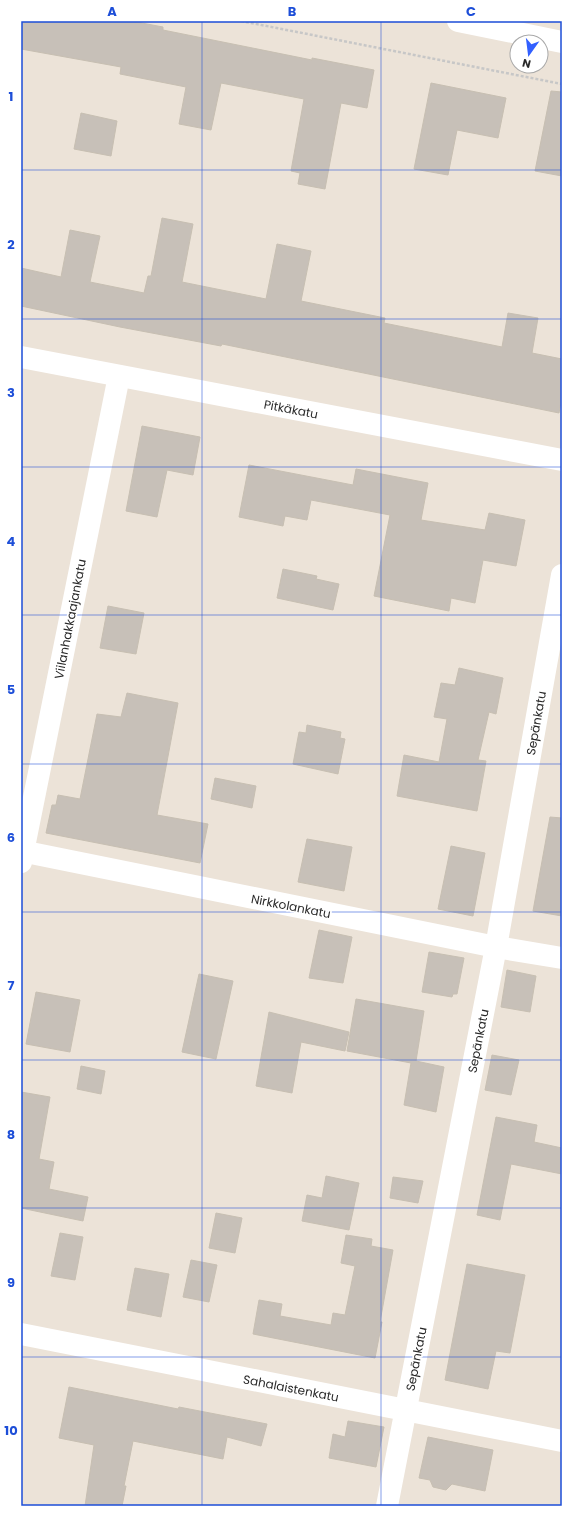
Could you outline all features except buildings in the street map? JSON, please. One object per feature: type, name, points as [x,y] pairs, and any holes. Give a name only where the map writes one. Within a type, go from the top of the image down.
[{"type":"street","points":[[458,21],[562,42]]},
{"type":"street","name":"Pitkäkatu","points":[[21,357],[562,460]]},
{"type":"street","name":"Viilanhakkaajankatu","points":[[22,855],[119,376]]},
{"type":"street","name":"Sepänkatu","points":[[387,1506],[496,947],[562,575]]},
{"type":"street","name":"Nirkkolankatu","points":[[22,855],[496,947],[562,958]]},
{"type":"street","name":"Sahalaistenkatu","points":[[21,1334],[562,1441]]},
{"type":"path","points":[[241,21],[562,84]]}]
